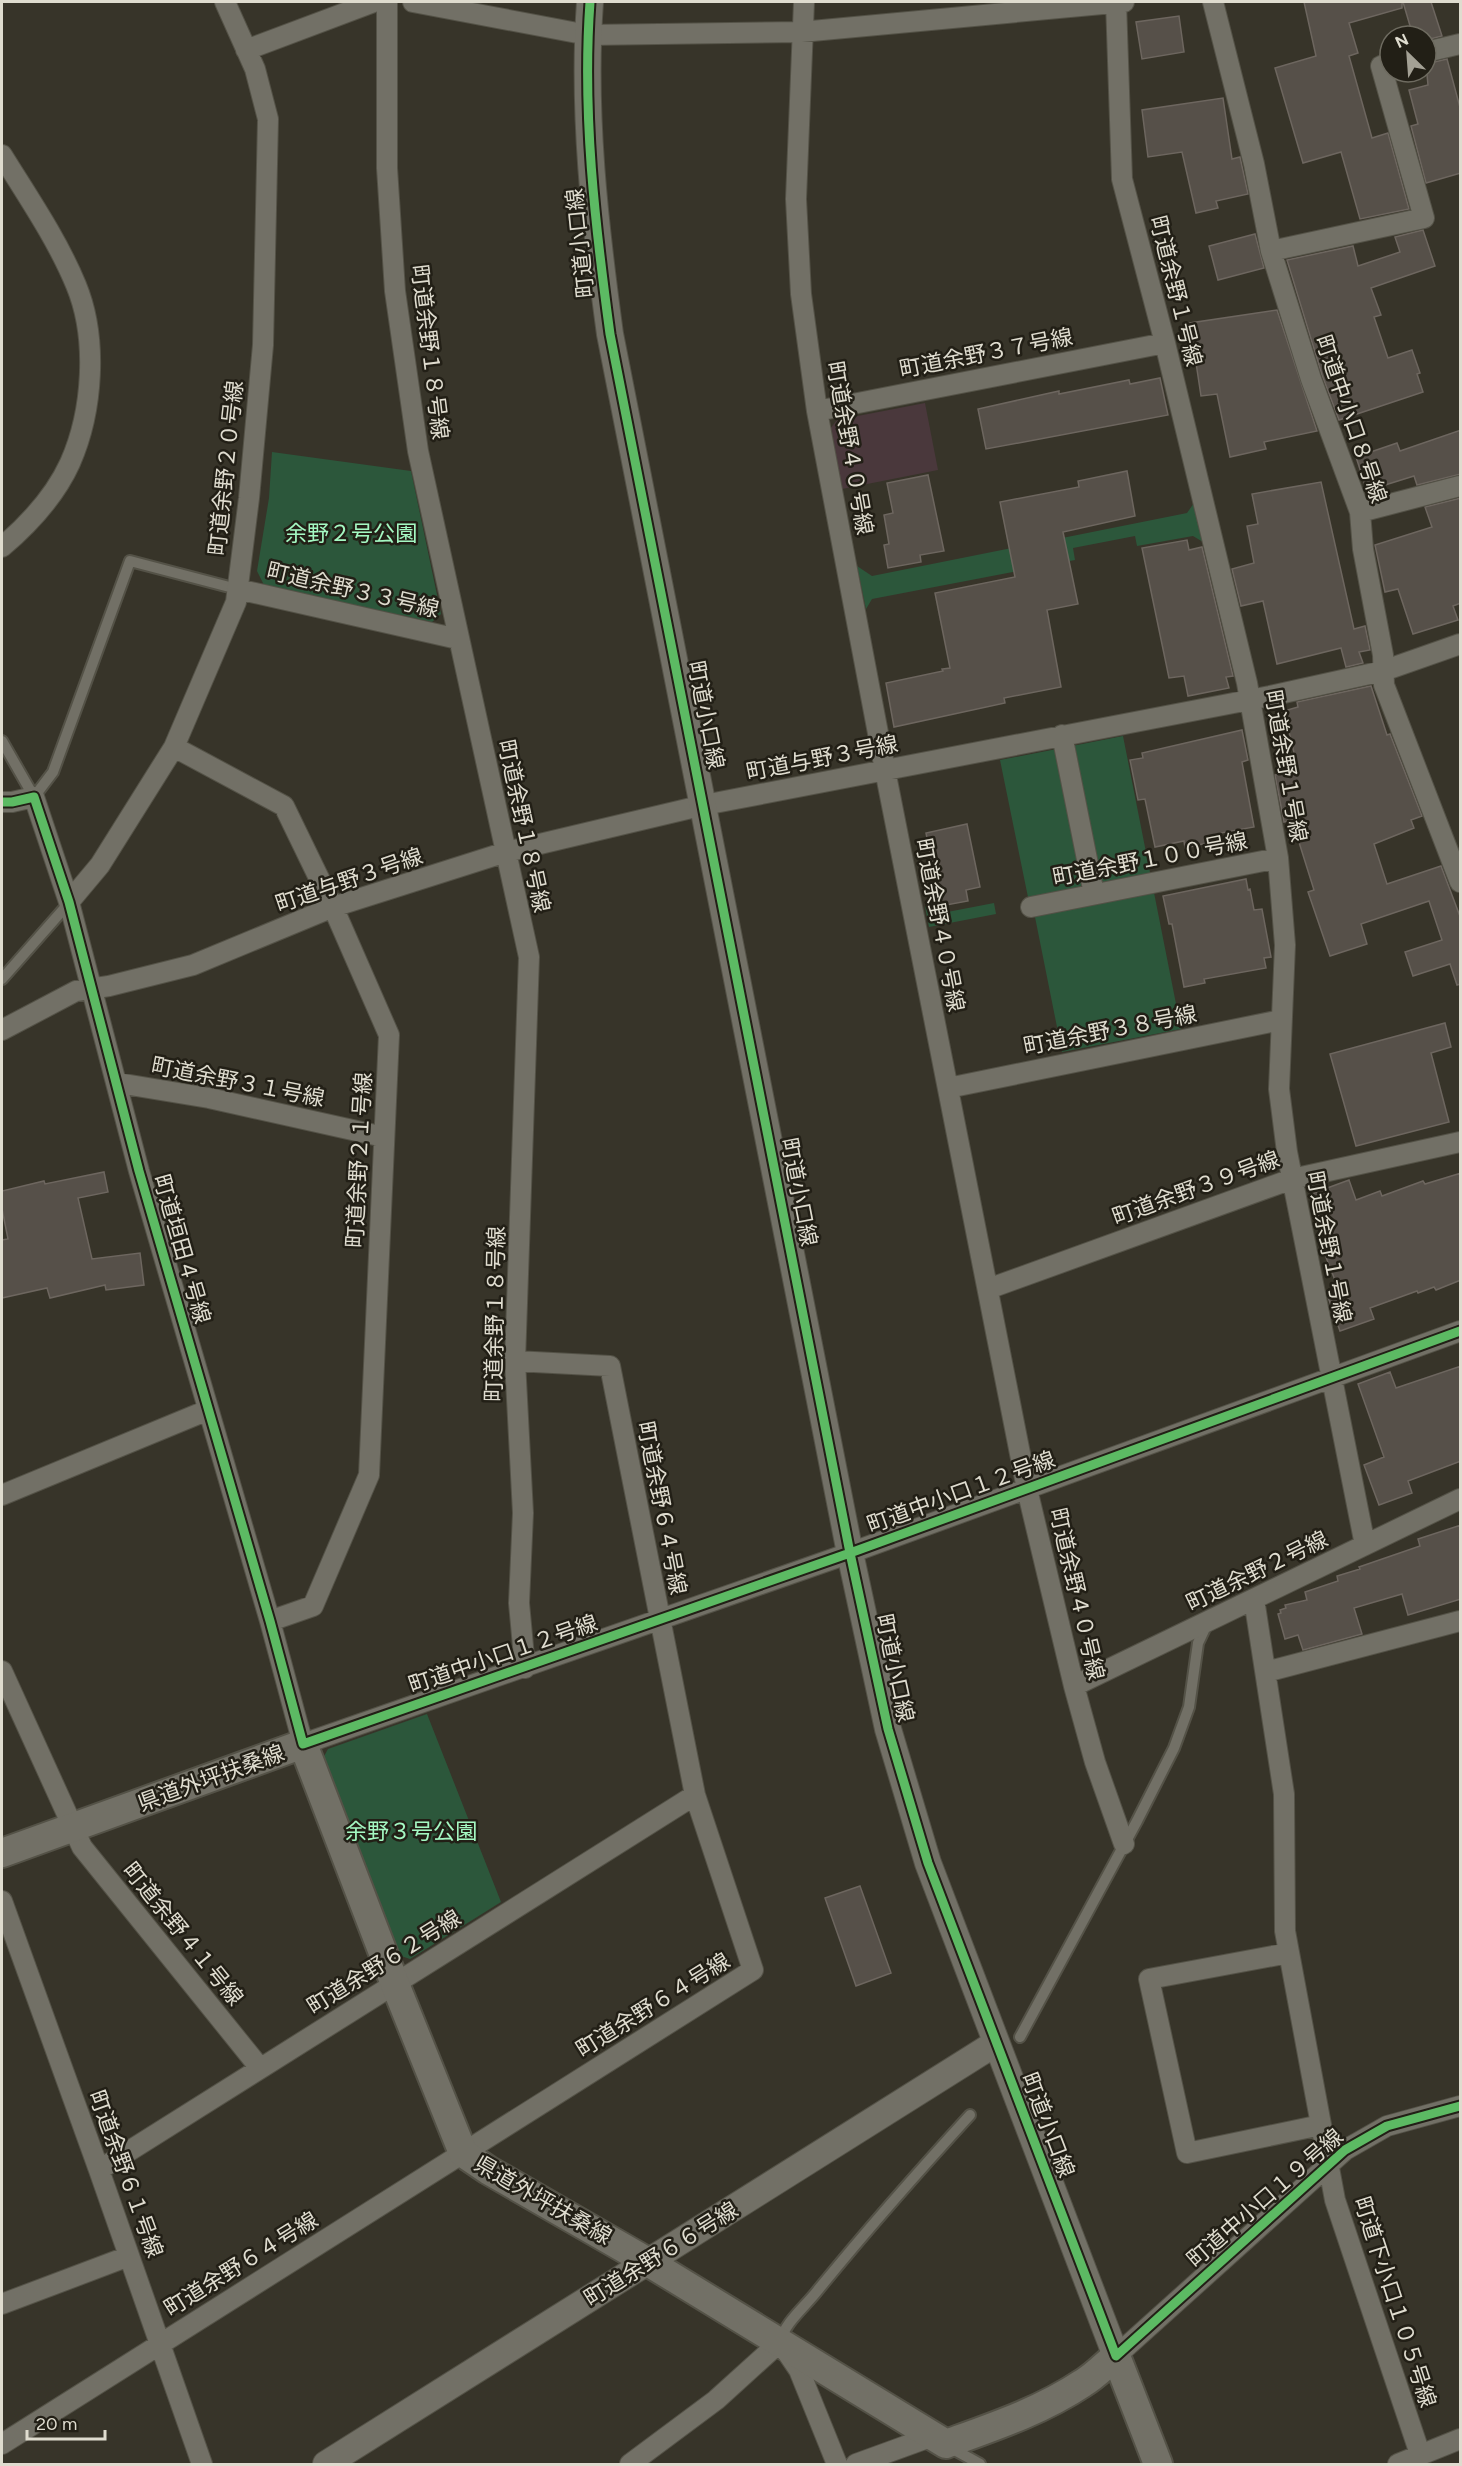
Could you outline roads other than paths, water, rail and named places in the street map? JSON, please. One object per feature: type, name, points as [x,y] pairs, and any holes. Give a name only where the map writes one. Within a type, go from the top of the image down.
[{"type":"main road","name":"県道外坪扶桑線","points":[[2,1853],[303,1744],[394,1984],[463,2153],[488,2170],[648,2262],[780,2342],[821,2370],[939,2440]]},
{"type":"main road","points":[[939,2440],[992,2427],[1063,2396],[1086,2382],[1116,2356],[1158,2464]]},
{"type":"street","name":"町道余野２０号線","points":[[69,902],[100,865],[174,747],[236,602],[249,498],[263,345],[268,119],[255,69],[225,2]]},
{"type":"street","points":[[246,50],[374,2]]},
{"type":"street","name":"町道余野１８号線","points":[[387,2],[387,168],[395,291],[418,451],[529,957],[515,1361],[523,1513],[519,1602],[525,1668]]},
{"type":"street","points":[[412,2],[588,35],[801,32],[1119,2]]},
{"type":"street","name":"町道小口線","points":[[590,2],[588,35],[594,211],[610,334],[850,1553],[888,1729],[928,1863],[1008,2040],[1116,2356]]},
{"type":"street","name":"町道余野４０号線","points":[[804,2],[796,199],[801,294],[818,411],[885,770],[1027,1489],[1074,1686],[1095,1762],[1124,1844]]},
{"type":"street","name":"町道余野１号線","points":[[1119,2],[1122,179],[1165,343],[1250,699],[1278,858],[1285,945],[1279,1089],[1292,1179],[1330,1379],[1365,1545]]},
{"type":"street","name":"町道中小口８号線","points":[[1213,2],[1254,164],[1271,251],[1311,379],[1360,512],[1363,549],[1383,655],[1384,685],[1459,873]]},
{"type":"street","points":[[1438,49],[1461,44]]},
{"type":"street","points":[[1271,251],[1424,218],[1386,84]]},
{"type":"street","points":[[2,155],[50,234],[77,287],[88,336],[89,365],[82,429],[70,464],[50,496],[27,525],[2,547]]},
{"type":"street","name":"町道余野３７号線","points":[[818,411],[1165,343]]},
{"type":"street","points":[[1360,512],[1461,486]]},
{"type":"street","name":"町道余野３３号線","points":[[237,589],[458,639]]},
{"type":"street","name":"町道与野３号線","points":[[2,1030],[76,991],[192,965],[333,907],[506,852],[704,805],[1383,671],[1461,644]]},
{"type":"street","points":[[1062,735],[1094,894]]},
{"type":"street","name":"町道余野２１号線","points":[[174,747],[284,806],[333,907],[389,1035],[369,1475],[313,1606],[270,1621]]},
{"type":"street","points":[[2,802],[34,797]]},
{"type":"street","name":"町道垣田４号線","points":[[34,797],[69,902],[118,1083],[139,1171],[270,1621],[303,1744]]},
{"type":"street","name":"町道余野１００号線","points":[[1031,907],[1278,858]]},
{"type":"street","name":"町道余野３８号線","points":[[948,1088],[1281,1020]]},
{"type":"street","name":"町道余野３１号線","points":[[118,1083],[209,1098],[384,1137]]},
{"type":"street","name":"町道余野３９号線","points":[[988,1289],[1292,1179],[1461,1142]]},
{"type":"street","name":"町道中小口１２号線","points":[[303,1744],[660,1621],[1461,1331]]},
{"type":"street","name":"町道余野６４号線","points":[[2,2444],[753,1970],[695,1795],[610,1366],[515,1361]]},
{"type":"street","points":[[2,1495],[208,1410]]},
{"type":"street","name":"町道余野２号線","points":[[1074,1686],[1461,1499]]},
{"type":"street","name":"町道下小口１０５号線","points":[[1254,1599],[1284,1794],[1285,1931],[1335,2200],[1406,2461]]},
{"type":"street","points":[[1266,1672],[1461,1621]]},
{"type":"street","name":"町道余野４１号線","points":[[2,1671],[82,1847],[260,2068]]},
{"type":"street","name":"町道余野６２号線","points":[[99,2170],[695,1795]]},
{"type":"street","name":"町道余野６１号線","points":[[2,1901],[202,2464]]},
{"type":"street","points":[[1289,1953],[1149,1979],[1187,2153],[1322,2125]]},
{"type":"street","name":"町道余野６６号線","points":[[326,2464],[1008,2040]]},
{"type":"street","name":"町道中小口１９号線","points":[[1116,2356],[1345,2150],[1387,2126],[1461,2106]]},
{"type":"street","points":[[2,2304],[129,2256]]},
{"type":"street","points":[[630,2464],[716,2400],[780,2342],[799,2370],[837,2464]]},
{"type":"street","points":[[1406,2461],[1461,2439]]},
{"type":"street","points":[[856,2464],[939,2440]]},
{"type":"lane","points":[[2,741],[34,797],[53,772],[130,561],[237,589]]},
{"type":"lane","points":[[2,979],[69,902]]},
{"type":"lane","points":[[1008,2040],[1124,1844],[1183,1728],[1189,1707],[1198,1643],[1208,1621]]},
{"type":"lane","points":[[780,2342],[783,2329],[802,2310],[880,2213],[970,2115]]},
{"type":"lane","points":[[939,2440],[980,2464]]},
{"type":"park label","name":"余野２号公園","points":[[351,533]]},
{"type":"park label","name":"余野３号公園","points":[[411,1831]]}]
